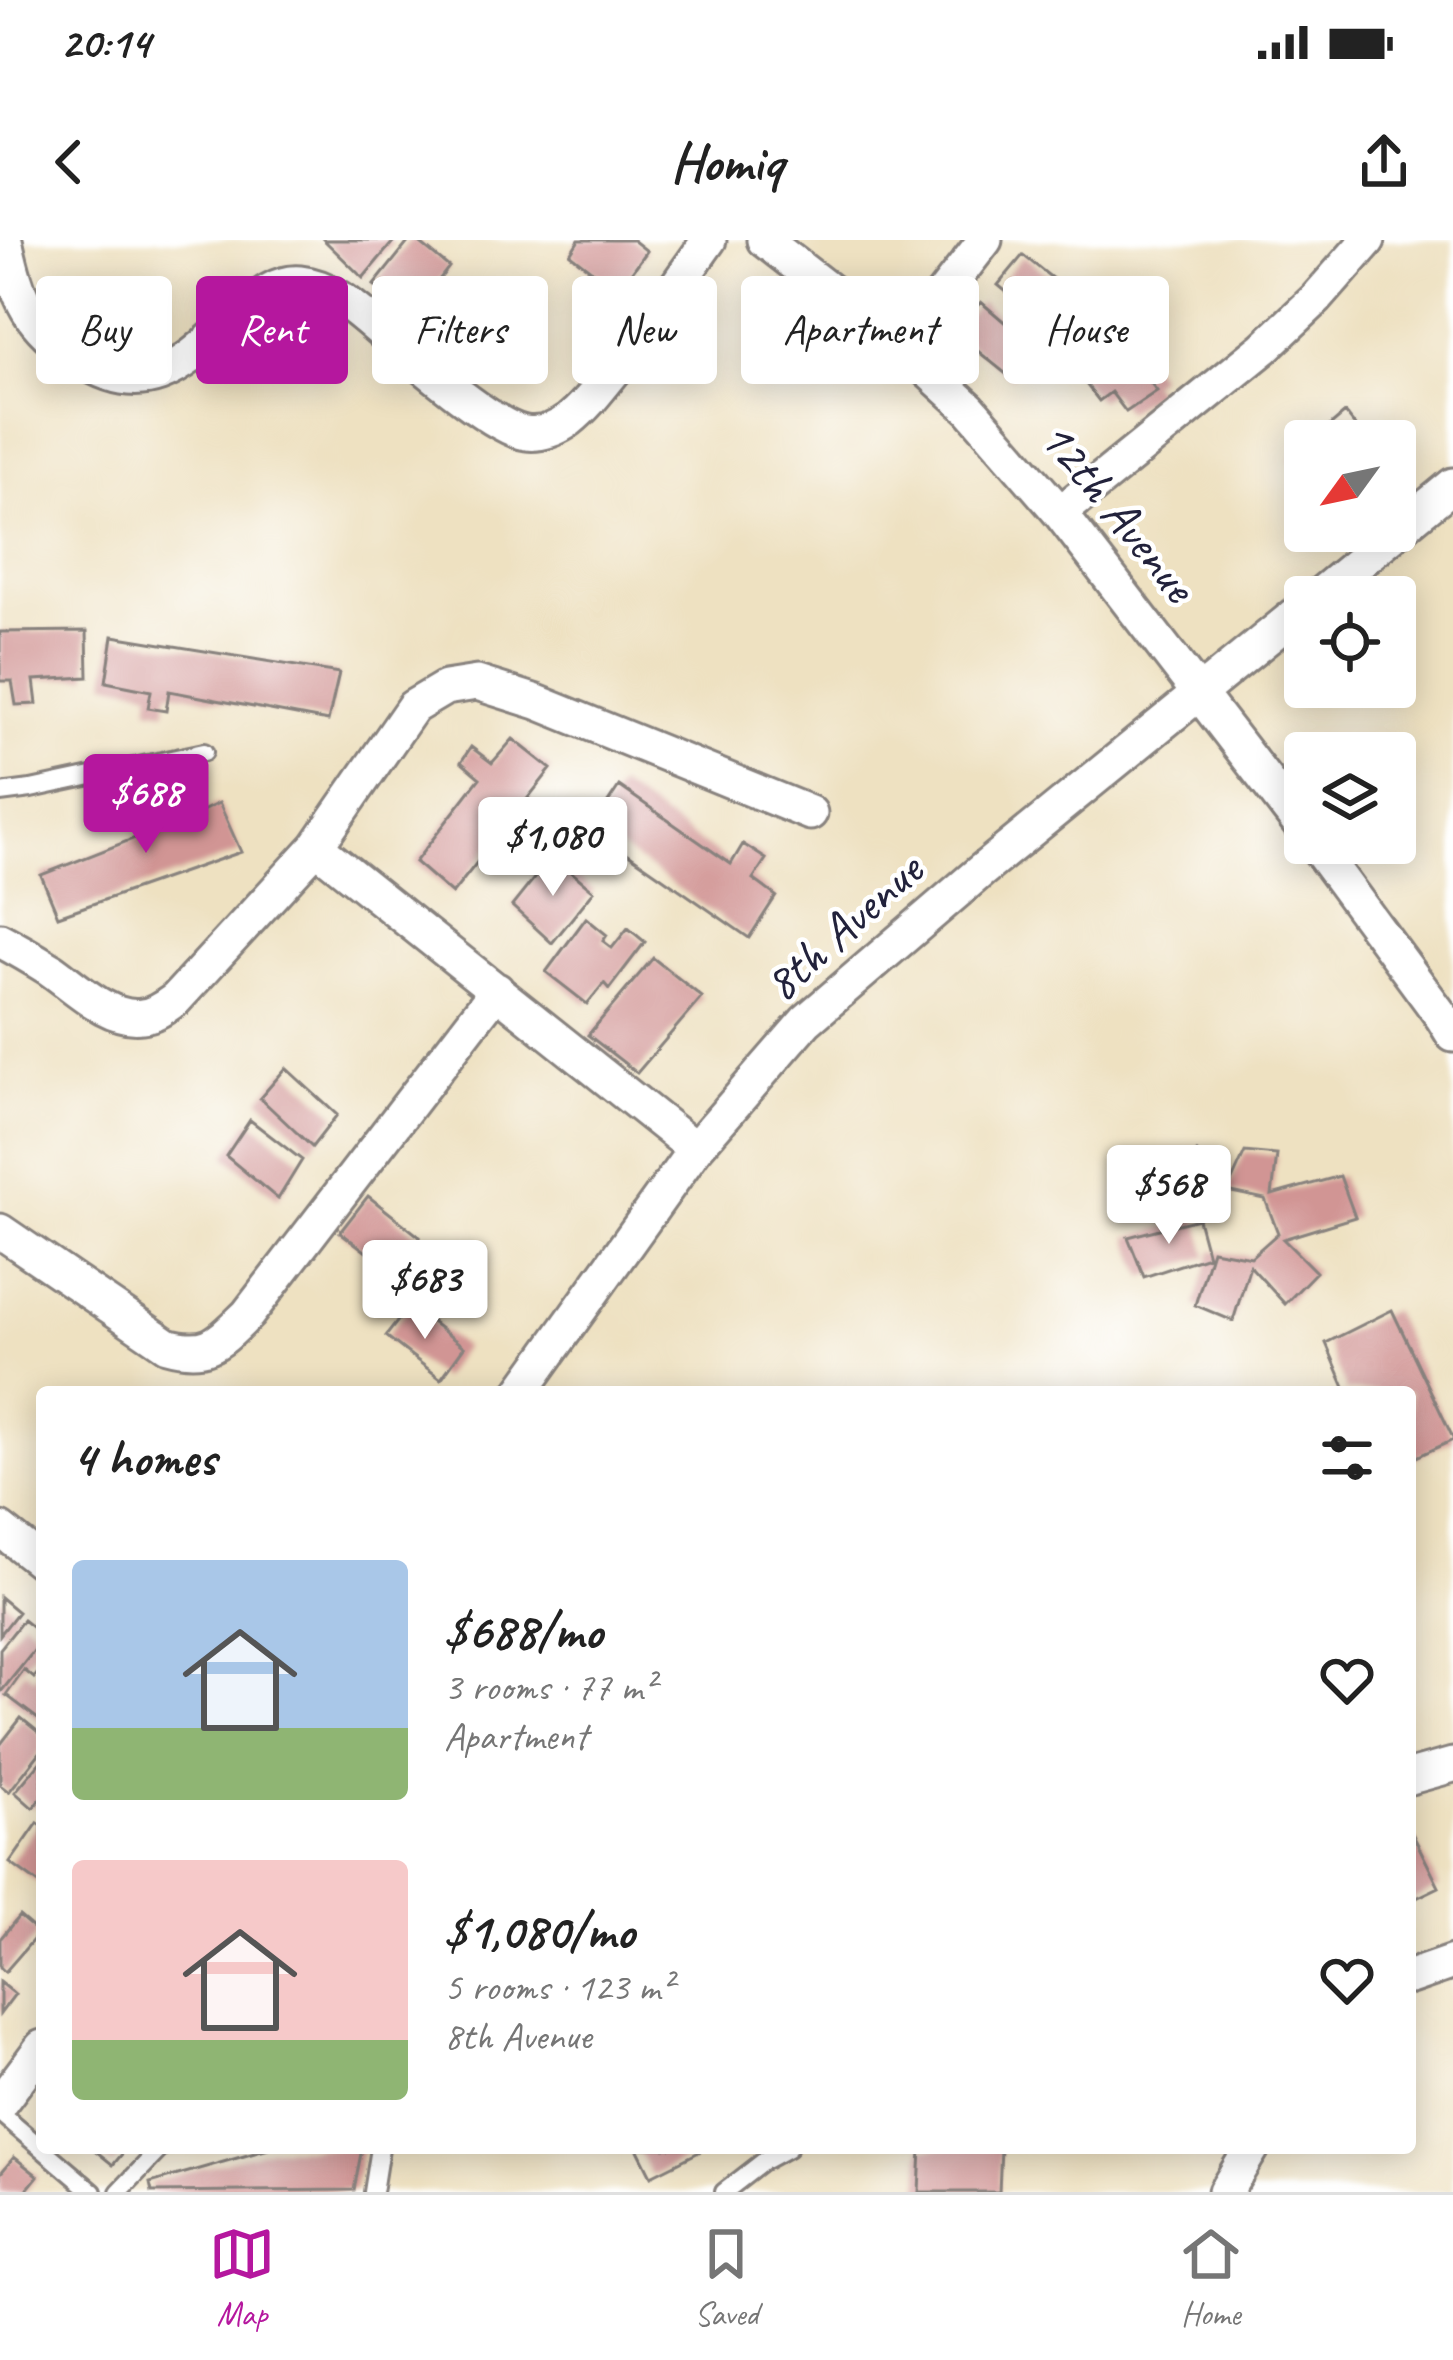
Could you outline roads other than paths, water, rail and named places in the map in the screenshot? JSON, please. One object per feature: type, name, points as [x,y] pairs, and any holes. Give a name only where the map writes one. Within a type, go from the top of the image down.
[{"type":"street","points":[[5,240],[16,288],[32,317],[67,350],[116,378],[145,380],[167,371],[268,291],[303,283],[325,290],[360,313],[499,423],[522,433],[542,433],[586,406],[709,240]]},
{"type":"street","name":"12th Avenue","points":[[764,240],[811,276]]},
{"type":"street","points":[[957,276],[986,240]]},
{"type":"street","points":[[1060,514],[1264,347],[1316,299],[1368,240]]},
{"type":"street","name":"12th Avenue","points":[[943,384],[1060,514],[1284,803]]},
{"type":"street","points":[[1342,576],[1453,485]]},
{"type":"street","name":"8th Avenue","points":[[525,1386],[695,1149],[806,1021],[980,871],[1284,624]]},
{"type":"street","points":[[0,940],[123,1015],[140,1017],[159,1010],[176,999],[316,847],[412,707],[445,688],[477,683],[537,702],[809,814]]},
{"type":"street","points":[[316,847],[695,1149]]},
{"type":"street","points":[[1330,864],[1449,1021]]},
{"type":"street","points":[[0,1231],[167,1345],[188,1351],[209,1347],[248,1314],[497,990]]},
{"type":"street","points":[[0,1529],[36,1557]]},
{"type":"street","points":[[1416,1775],[1453,1765]]},
{"type":"street","points":[[1416,1975],[1453,1962]]},
{"type":"street","points":[[0,2103],[36,2055]]},
{"type":"street","points":[[1225,2192],[1248,2154]]},
{"type":"lane","points":[[0,793],[203,752]]},
{"type":"lane","points":[[0,2113],[36,2144]]},
{"type":"lane","points":[[48,2154],[93,2192]]},
{"type":"lane","points":[[119,2192],[155,2154]]},
{"type":"lane","points":[[373,2192],[379,2154]]},
{"type":"lane","points":[[724,2192],[777,2154]]}]
